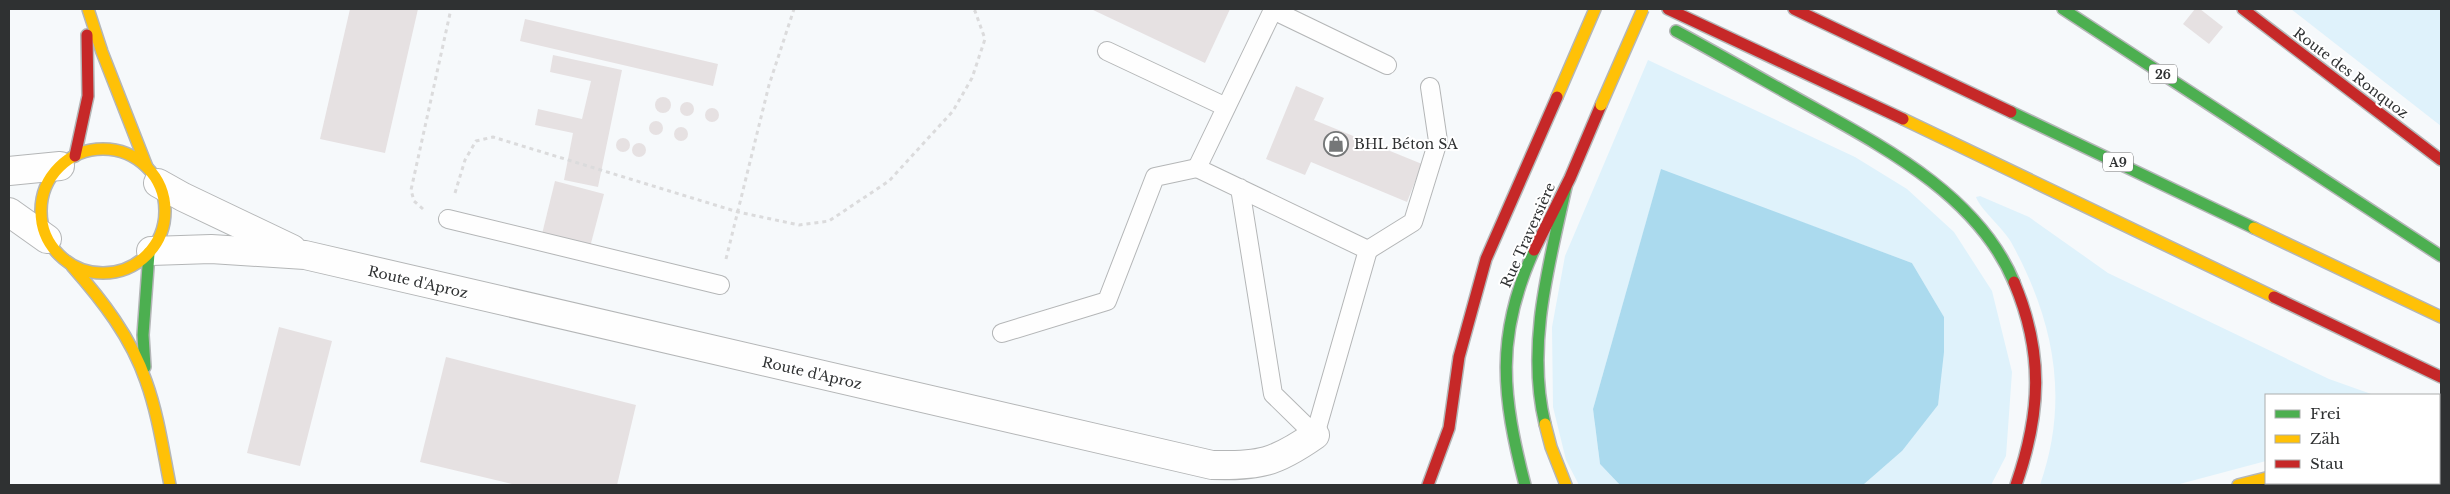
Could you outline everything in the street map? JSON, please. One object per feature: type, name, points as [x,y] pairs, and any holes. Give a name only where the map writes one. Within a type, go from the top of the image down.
[{"type":"main road","points":[[67,161],[89,99],[90,62],[86,9]]},
{"type":"main road","points":[[72,266],[92,272],[113,273],[138,263],[158,241],[165,218],[163,194],[153,175],[86,9]]},
{"type":"main road","points":[[1428,485],[1449,428],[1459,357],[1486,259],[1595,9]]},
{"type":"main road","points":[[1636,9],[1652,18]]},
{"type":"main road","name":"Rue Traversière","points":[[1525,485],[1513,442],[1508,408],[1507,338],[1512,310],[1525,271],[1566,187],[1643,9]]},
{"type":"main road","points":[[1668,9],[1923,128],[2441,377]]},
{"type":"main road","name":"A9","points":[[1794,9],[2441,317]]},
{"type":"main road","name":"26","points":[[2063,9],[2441,256]]},
{"type":"main road","name":"Route des Ronquoz","points":[[2243,9],[2441,160]]},
{"type":"main road","points":[[1668,27],[1855,131],[1898,158],[1949,196],[1982,230],[2006,266],[2024,306],[2032,334],[2037,365],[2037,410],[2026,458],[2016,485]]},
{"type":"main road","points":[[146,381],[131,346],[107,307],[72,266],[58,254],[47,239],[41,214],[41,201],[48,182],[67,161],[90,150],[120,152],[153,175]]},
{"type":"main road","points":[[1566,187],[1539,319],[1537,376],[1548,436],[1566,485]]},
{"type":"main road","points":[[150,252],[143,335],[146,381],[170,485]]},
{"type":"main road","points":[[2238,485],[2265,478]]},
{"type":"street","points":[[9,170],[67,161]]},
{"type":"street","name":"Route d'Aproz","points":[[153,175],[183,197],[305,255]]},
{"type":"street","points":[[9,212],[47,239]]},
{"type":"street","name":"Route d'Aproz","points":[[150,252],[211,249],[305,255],[1212,466],[1248,466],[1268,462],[1315,436]]},
{"type":"lane","points":[[1197,168],[1273,10],[1387,65]]},
{"type":"lane","points":[[1107,51],[1226,107]]},
{"type":"lane","points":[[1240,188],[1273,394],[1315,436],[1368,250],[1412,222],[1438,141],[1430,87]]},
{"type":"lane","points":[[1002,334],[1107,301],[1155,177],[1197,168],[1368,250]]},
{"type":"lane","points":[[448,219],[720,285]]},
{"type":"path","points":[[451,9],[411,190],[414,201],[425,211],[448,219],[465,160],[476,141],[493,137],[738,212],[799,225],[829,221],[889,181],[953,111],[972,78],[985,39],[975,11],[972,9]]},
{"type":"path","points":[[738,212],[770,85],[794,9]]},
{"type":"shaded area","points":[[2291,9],[2441,9],[2441,126]]},
{"type":"shaded area","points":[[1648,60],[1855,157],[1907,189],[1954,232],[1992,291],[2012,372],[2006,456],[1991,485],[1863,485],[1902,451],[1944,317],[1912,263],[1661,170],[1593,409],[1600,464],[1620,485],[1579,485],[1566,460],[1553,407],[1552,327],[1565,256]]},
{"type":"shaded area","points":[[1661,169],[1912,263],[1944,317],[1944,352],[1938,405],[1902,451],[1863,485],[1620,485],[1600,464],[1593,409]]},
{"type":"shaded area","points":[[1980,196],[2029,217],[2108,273],[2329,379],[2371,394],[2265,394],[2265,461],[2176,485],[2040,485],[2049,453],[2054,422],[2053,360],[2047,330],[2026,271],[2011,242],[1976,197]]},
{"type":"building","points":[[350,9],[418,9],[385,153],[320,139]]},
{"type":"building","points":[[1091,9],[1230,9],[1205,63]]},
{"type":"building","points":[[2195,9],[2200,9],[2223,27],[2209,44],[2183,24]]},
{"type":"building","points":[[525,19],[718,64],[713,86],[520,41]]},
{"type":"building","points":[[553,55],[622,70],[598,187],[564,180],[573,133],[535,125],[538,109],[582,119],[591,81],[550,72]]},
{"type":"building","points":[[1296,86],[1324,98],[1314,120],[1422,164],[1407,202],[1311,162],[1305,175],[1266,159]]},
{"type":"building","points":[[663,97],[671,105],[663,113],[655,105]]},
{"type":"building","points":[[684,102],[690,102],[694,109],[690,116],[684,116],[680,112],[680,106]]},
{"type":"building","points":[[709,108],[715,108],[719,115],[715,122],[709,122],[705,118],[705,112]]},
{"type":"building","points":[[653,121],[659,121],[663,128],[659,135],[653,135],[649,131],[649,125]]},
{"type":"building","points":[[678,127],[684,127],[688,134],[684,141],[678,141],[674,137],[674,131]]},
{"type":"building","points":[[620,138],[626,138],[630,145],[626,152],[620,152],[616,148],[616,142]]},
{"type":"building","points":[[636,143],[642,143],[646,150],[642,157],[636,157],[632,153],[632,147]]},
{"type":"building","points":[[555,181],[604,194],[590,247],[542,234]]},
{"type":"building","points":[[279,327],[332,341],[300,466],[247,453]]},
{"type":"building","points":[[446,357],[636,405],[617,485],[516,485],[420,462]]},
{"type":"traffic: fast","points":[[2063,9],[2441,256]]},
{"type":"traffic: fast","points":[[1676,31],[1860,134],[1922,174],[1976,222],[1997,250],[2014,282]]},
{"type":"traffic: fast","points":[[2011,112],[2254,228]]},
{"type":"traffic: fast","points":[[1545,424],[1540,395],[1539,335],[1547,275],[1566,187]]},
{"type":"traffic: fast","points":[[1525,485],[1511,423],[1506,366],[1513,310],[1521,281],[1534,250]]},
{"type":"traffic: fast","points":[[145,367],[143,335],[149,253]]},
{"type":"traffic: slow","points":[[88,9],[102,52],[147,167]]},
{"type":"traffic: slow","points":[[1557,97],[1595,9]]},
{"type":"traffic: slow","points":[[1601,105],[1643,9]]},
{"type":"traffic: slow","points":[[1903,119],[2274,297]]},
{"type":"traffic: slow","points":[[103,149],[127,154],[147,167],[160,187],[165,211],[160,235],[147,255],[127,268],[103,273],[79,268],[59,255],[46,235],[41,211],[46,187],[59,167],[79,154],[103,149]]},
{"type":"traffic: slow","points":[[2254,228],[2441,317]]},
{"type":"traffic: slow","points":[[72,266],[115,320],[140,365],[154,406],[170,485]]},
{"type":"traffic: slow","points":[[1545,424],[1551,447],[1566,485]]},
{"type":"traffic: slow","points":[[2238,485],[2265,478]]},
{"type":"traffic: jam","points":[[1668,9],[1903,119]]},
{"type":"traffic: jam","points":[[1794,9],[2011,112]]},
{"type":"traffic: jam","points":[[2243,9],[2441,160]]},
{"type":"traffic: jam","points":[[75,156],[88,96],[87,35]]},
{"type":"traffic: jam","points":[[1428,485],[1449,428],[1459,357],[1486,259],[1557,97]]},
{"type":"traffic: jam","points":[[1534,250],[1570,178],[1601,105]]},
{"type":"traffic: jam","points":[[2014,282],[2024,308],[2030,334],[2036,383],[2030,433],[2016,485]]},
{"type":"traffic: jam","points":[[2274,297],[2441,377]]},
{"type":"place","name":"BHL Béton SA","points":[[1336,144]]}]
